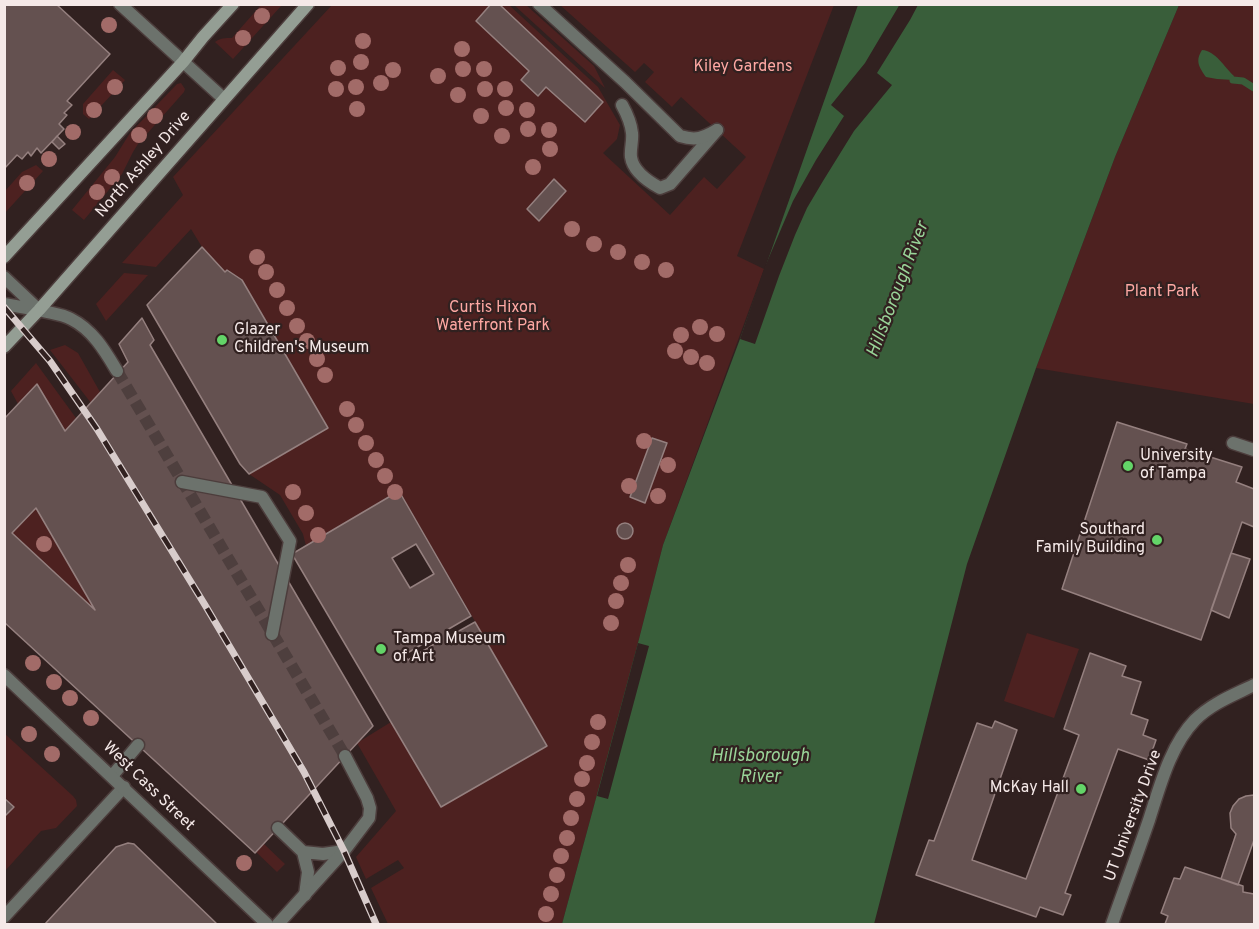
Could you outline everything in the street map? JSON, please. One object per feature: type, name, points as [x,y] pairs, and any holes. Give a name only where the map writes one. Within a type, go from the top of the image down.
[{"type":"main road","points":[[4,257],[183,62],[233,4]]},
{"type":"main road","name":"North Ashley Drive","points":[[4,347],[308,4]]},
{"type":"street","points":[[120,4],[224,99]]},
{"type":"street","points":[[539,4],[626,82],[681,136],[692,140],[717,130],[670,184],[660,188],[650,183],[631,160],[632,135],[628,116],[622,105]]},
{"type":"street","points":[[4,276],[39,310]]},
{"type":"street","points":[[4,304],[70,318],[88,330],[108,355],[117,371]]},
{"type":"street","points":[[1233,443],[1254,450]]},
{"type":"street","points":[[182,482],[262,496],[290,541],[272,634]]},
{"type":"street","name":"West Cass Street","points":[[4,675],[267,924]]},
{"type":"street","name":"UT University Drive","points":[[1112,924],[1163,778],[1181,738],[1212,706],[1254,686]]},
{"type":"street","points":[[112,776],[138,745]]},
{"type":"street","points":[[278,924],[344,851],[369,818],[370,808],[367,798],[345,756]]},
{"type":"street","points":[[4,917],[124,787]]},
{"type":"street","points":[[278,828],[303,852],[308,872],[305,895]]},
{"type":"street","points":[[303,852],[324,854],[344,851]]},
{"type":"green space","points":[[261,5],[282,5],[233,59],[215,42],[223,38],[232,38]]},
{"type":"green space","name":"Curtis Hixon Waterfront Park","points":[[332,5],[509,5],[598,87],[620,125],[617,139],[603,153],[670,215],[704,177],[717,189],[746,157],[681,97],[672,107],[645,82],[654,72],[644,63],[635,72],[560,5],[834,5],[737,256],[764,269],[663,545],[562,924],[388,924],[371,888],[404,868],[398,860],[366,879],[356,857],[396,811],[357,743],[391,722],[441,807],[547,745],[399,491],[306,546],[303,534],[280,495],[249,474],[328,428],[242,280],[228,270],[225,272],[202,247],[191,229],[156,267],[122,263],[183,195],[173,177]]},
{"type":"green space","points":[[514,5],[526,5],[594,66],[605,88]]},
{"type":"green space","name":"Plant Park","points":[[1179,5],[1254,5],[1254,404],[1036,368],[1115,157]]},
{"type":"green space","points":[[113,70],[125,80],[89,119],[83,114],[83,104]]},
{"type":"green space","points":[[181,83],[185,89],[184,92],[138,144],[122,174],[84,220],[72,210],[115,157],[130,133],[177,84]]},
{"type":"green space","points":[[36,165],[43,171],[5,213],[5,191],[22,172]]},
{"type":"green space","points":[[124,273],[148,275],[106,321],[96,304]]},
{"type":"green space","points":[[65,345],[78,353],[100,392],[91,403],[50,350]]},
{"type":"green space","points":[[36,363],[76,418],[65,431],[37,384],[18,404],[11,391]]},
{"type":"green space","points":[[36,508],[95,610],[12,533]]},
{"type":"green space","points":[[1027,633],[1079,649],[1054,718],[1004,701]]},
{"type":"green space","points":[[4,733],[73,796],[77,806],[56,828],[41,831],[5,871],[5,817],[14,807],[5,798]]},
{"type":"green space","points":[[264,844],[285,864],[277,872],[256,852]]},
{"type":"water","name":"Hillsborough River","points":[[858,5],[1179,5],[1115,157],[1036,368],[967,564],[874,924],[562,924],[663,545],[740,339]]},
{"type":"water","points":[[1202,50],[1212,53],[1220,60],[1234,76],[1233,80],[1206,77],[1199,64]]},
{"type":"pier","points":[[900,4],[918,5],[877,73],[892,85],[854,131],[807,208],[779,276],[755,344],[740,339],[764,269],[793,201],[844,116],[831,105],[865,63]]},
{"type":"pier","points":[[638,643],[649,646],[608,799],[597,796]]},
{"type":"building","points":[[4,4],[56,4],[110,54],[67,101],[72,105],[64,113],[67,115],[59,124],[64,129],[41,153],[37,148],[31,156],[28,152],[22,159],[17,155],[4,169]]},
{"type":"building","points":[[491,4],[499,4],[603,102],[585,122],[546,87],[538,96],[521,80],[529,71],[476,21]]},
{"type":"building","points":[[57,136],[65,144],[59,149],[52,142]]},
{"type":"building","points":[[554,179],[566,191],[539,221],[527,209]]},
{"type":"building","name":"Glazer Children's Museum","points":[[202,247],[225,272],[227,270],[242,280],[328,428],[249,474],[240,464],[147,305]]},
{"type":"building","points":[[142,318],[154,340],[150,345],[373,726],[255,853],[4,622],[4,419],[37,384],[65,431],[128,362],[119,344]],"holes":[[[36,508],[95,610],[12,533]]]},
{"type":"building","name":"Southard Family Building","points":[[1117,422],[1187,444],[1185,449],[1242,467],[1236,482],[1254,489],[1254,527],[1242,522],[1201,640],[1062,589]]},
{"type":"building","points":[[652,438],[667,443],[645,503],[630,497]]},
{"type":"building","name":"Tampa Museum of Art","points":[[399,491],[471,616],[447,630],[450,636],[475,622],[547,746],[441,807],[292,554]],"holes":[[[416,544],[434,574],[410,588],[392,558]],[[433,638],[436,643],[408,660],[404,655]]]},
{"type":"building","points":[[622,523],[628,523],[633,531],[631,537],[622,539],[617,534],[617,528]]},
{"type":"building","points":[[1231,553],[1250,559],[1229,618],[1211,610]]},
{"type":"building","name":"McKay Hall","points":[[1090,653],[1126,666],[1122,676],[1141,682],[1131,714],[1148,720],[1143,735],[1156,740],[1149,760],[1118,749],[1065,893],[1071,895],[1063,915],[1040,907],[1036,917],[916,875],[929,840],[934,841],[977,723],[992,728],[995,721],[1017,730],[972,860],[1026,879],[1079,735],[1064,729]]},
{"type":"building","points":[[1254,795],[1254,840],[1238,885],[1221,879],[1236,834],[1231,828],[1230,813],[1239,799]]},
{"type":"building","points":[[4,798],[14,807],[4,817]]},
{"type":"building","points":[[128,843],[134,844],[217,924],[45,924],[116,847]]},
{"type":"building","points":[[1185,867],[1243,886],[1243,892],[1254,894],[1254,924],[1165,924],[1168,916],[1161,913],[1174,878],[1180,879]]},
{"type":"waterway","points":[[1233,80],[1243,81],[1254,88]]},
{"type":"tunnel","points":[[117,371],[345,756]]},
{"type":"railway","points":[[4,307],[50,361],[97,429],[205,605],[304,772],[344,851],[376,924]]},
{"type":"place","name":"Glazer Children's Museum","points":[[222,340]]},
{"type":"place","name":"University of Tampa","points":[[1128,466]]},
{"type":"place","name":"Southard Family Building","points":[[1157,540]]},
{"type":"place","name":"Tampa Museum of Art","points":[[381,649]]},
{"type":"place","name":"McKay Hall","points":[[1081,789]]},
{"type":"park label","name":"Kiley Gardens","points":[[743,68]]}]
